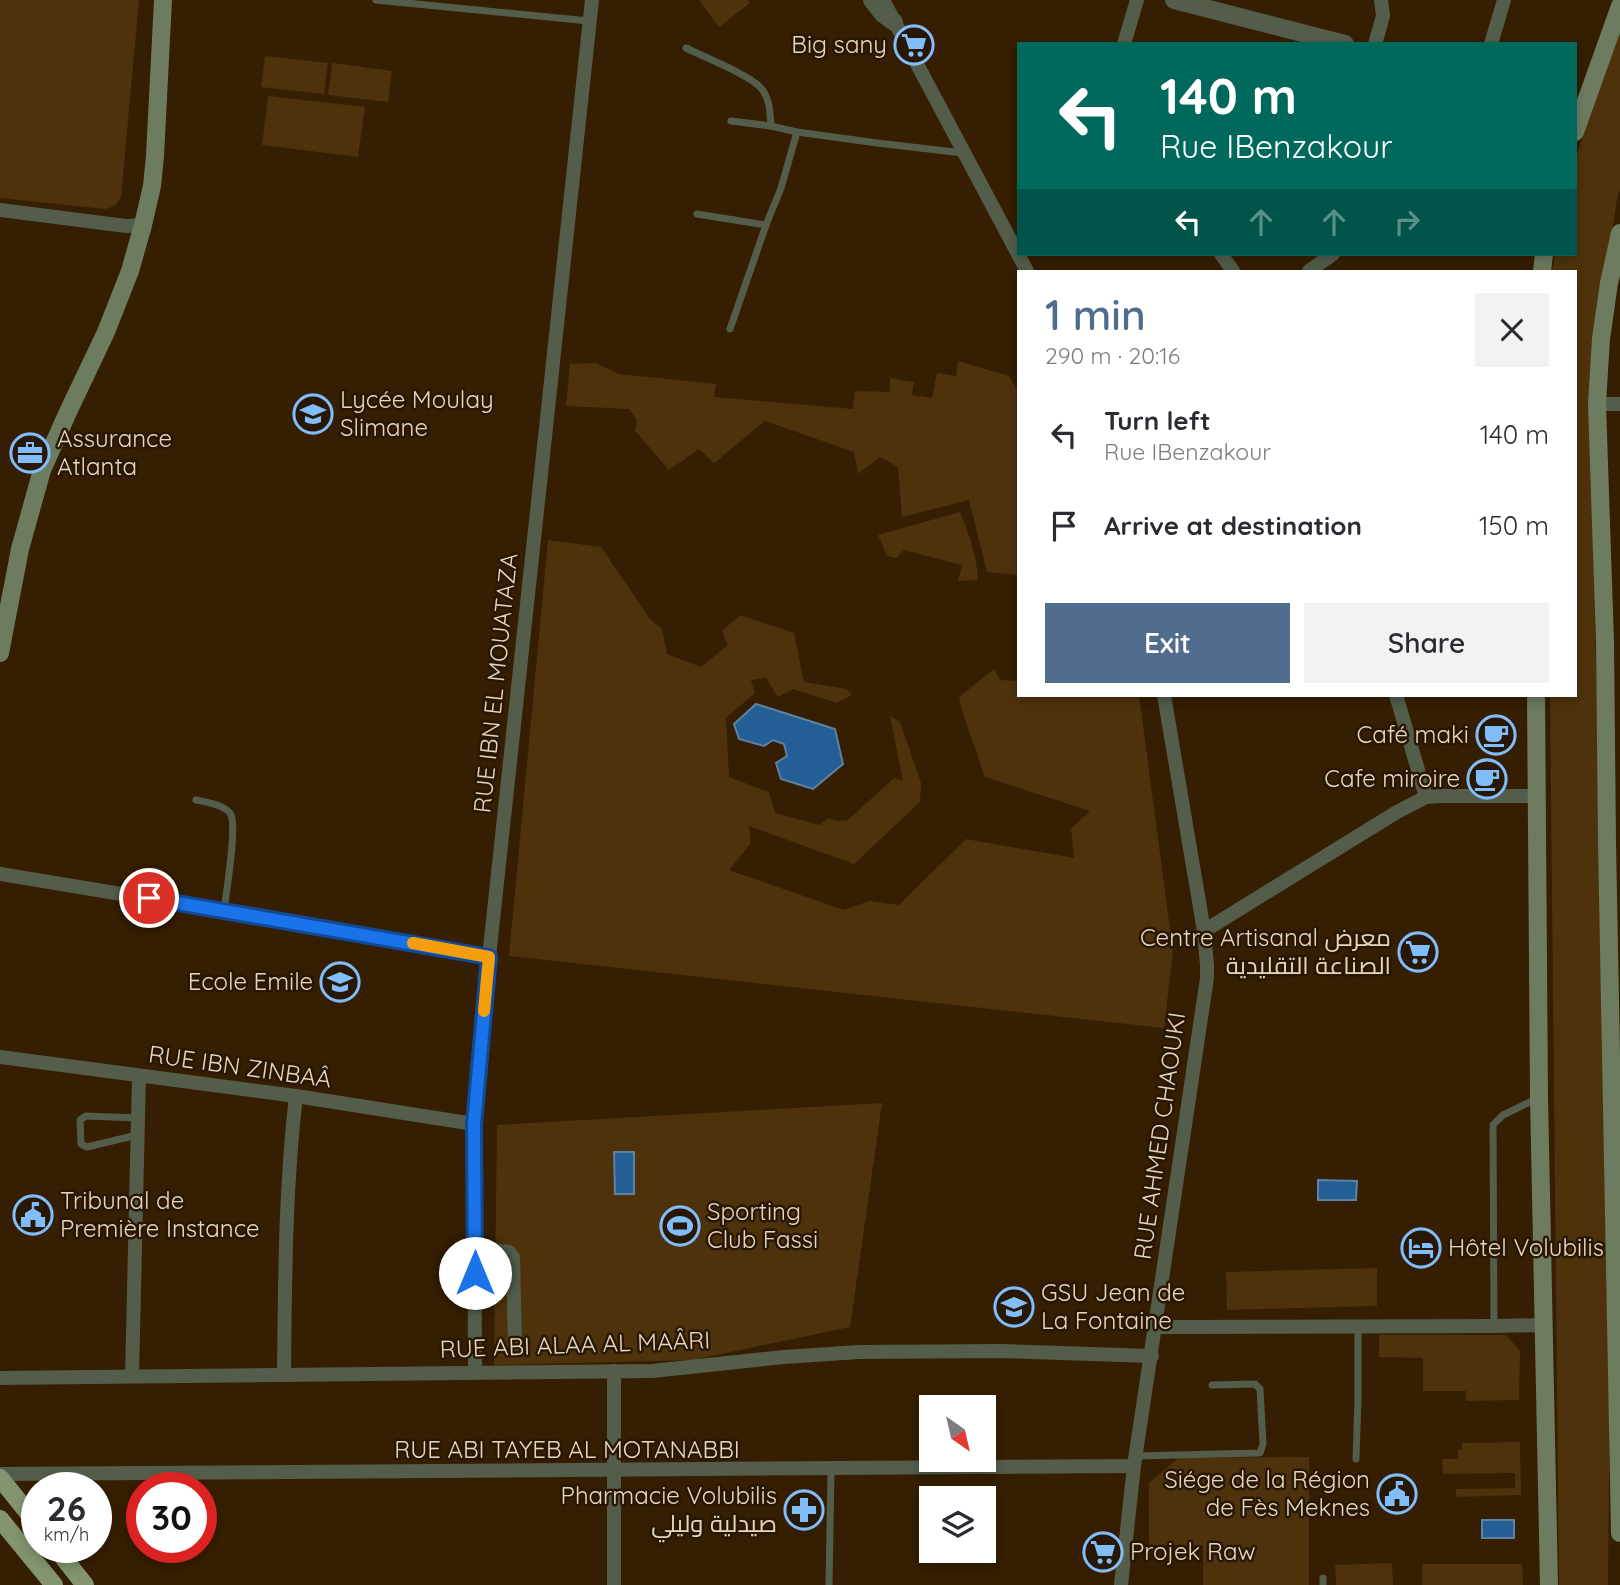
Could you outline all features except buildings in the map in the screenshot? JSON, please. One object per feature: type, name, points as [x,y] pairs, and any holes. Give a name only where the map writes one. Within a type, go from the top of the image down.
[{"type":"main road","points":[[0,653],[20,548],[42,470],[107,332],[130,271],[143,225],[152,186],[155,156],[163,0]]},
{"type":"main road","points":[[1578,111],[1620,6]]},
{"type":"main road","points":[[1620,233],[1601,339],[1597,404],[1613,642],[1620,1533]]},
{"type":"main road","points":[[1536,697],[1539,1097],[1549,1585]]},
{"type":"main road","points":[[0,1476],[21,1503]]},
{"type":"main road","points":[[0,1519],[54,1585]]},
{"type":"main road","points":[[68,1563],[85,1585]]},
{"type":"street","name":"RUE IBN EL MOUATAZA","points":[[475,1372],[474,1124],[489,957],[592,0]]},
{"type":"street","points":[[872,0],[883,14],[889,8],[1017,252]]},
{"type":"street","points":[[1125,42],[1137,0]]},
{"type":"street","points":[[1174,0],[1337,42]]},
{"type":"street","points":[[1376,42],[1383,16],[1381,0]]},
{"type":"street","points":[[1492,42],[1504,0]]},
{"type":"street","points":[[0,210],[126,226],[143,225]]},
{"type":"street","points":[[1310,270],[1330,256]]},
{"type":"street","points":[[1597,404],[1620,404]]},
{"type":"street","name":"RUE AHMED CHAOUKI","points":[[1121,1585],[1135,1461],[1207,978],[1204,931],[1164,697]]},
{"type":"street","points":[[1396,697],[1426,797]]},
{"type":"street","points":[[1204,931],[1396,812],[1426,797],[1536,796]]},
{"type":"street","points":[[0,874],[489,957]]},
{"type":"street","name":"RUE IBN ZINBAÂ","points":[[0,1057],[296,1096],[474,1124]]},
{"type":"street","points":[[132,1376],[139,1076]]},
{"type":"street","points":[[284,1374],[286,1209],[296,1096]]},
{"type":"street","points":[[474,1248],[509,1252],[513,1256],[515,1345]]},
{"type":"street","points":[[1155,1327],[1545,1325]]},
{"type":"street","name":"RUE ABI ALAA AL MAÂRI","points":[[0,1378],[652,1371],[859,1352],[1001,1351],[1152,1356]]},
{"type":"street","points":[[614,1371],[614,1585]]},
{"type":"street","name":"RUE ABI TAYEB AL MOTANABBI","points":[[0,1476],[831,1471],[1135,1461]]},
{"type":"lane","points":[[376,0],[589,21]]},
{"type":"lane","points":[[686,48],[753,80],[763,89],[770,106],[771,126]]},
{"type":"lane","points":[[731,121],[964,153]]},
{"type":"lane","points":[[730,329],[781,188],[797,132]]},
{"type":"lane","points":[[697,214],[766,225]]},
{"type":"lane","points":[[196,800],[226,809],[232,817],[232,844],[224,911]]},
{"type":"lane","points":[[1494,1326],[1493,1125],[1503,1115],[1539,1097]]},
{"type":"lane","points":[[137,1135],[87,1147],[81,1144],[80,1120],[86,1116],[138,1118]]},
{"type":"lane","points":[[1356,1459],[1359,1326]]},
{"type":"lane","points":[[1135,1461],[1260,1452],[1263,1449],[1261,1389],[1255,1384],[1212,1385]]},
{"type":"lane","points":[[829,1585],[831,1471]]},
{"type":"shaded area","points":[[0,0],[139,0],[121,197],[113,206],[105,209],[0,198]]},
{"type":"shaded area","points":[[699,0],[748,0],[750,3],[719,27]]},
{"type":"shaded area","points":[[1620,32],[1620,189],[1593,355],[1593,519],[1610,1376],[1608,1585],[1559,1585],[1550,697],[1577,697],[1577,270],[1552,270],[1555,256],[1577,256],[1577,155],[1600,79]]},
{"type":"shaded area","points":[[265,56],[328,63],[324,94],[261,87]]},
{"type":"shaded area","points":[[332,63],[392,71],[388,102],[328,95]]},
{"type":"shaded area","points":[[268,96],[365,107],[358,157],[262,145]]},
{"type":"shaded area","points":[[958,361],[1009,376],[1017,390],[1017,575],[987,572],[969,500],[902,517],[898,467],[880,457],[858,474],[854,452],[765,421],[714,463],[699,449],[669,470],[635,431],[637,421],[629,409],[566,406],[570,364],[596,363],[619,374],[716,384],[714,397],[853,409],[855,391],[890,392],[890,378],[914,382],[912,395],[932,398],[937,373],[956,376]]},
{"type":"shaded area","points":[[960,512],[972,545],[978,580],[958,581],[962,565],[904,550],[896,558],[887,556],[878,535]]},
{"type":"shaded area","points":[[548,540],[601,547],[650,619],[662,629],[667,654],[701,667],[728,645],[722,631],[740,615],[794,633],[804,682],[847,689],[852,695],[837,703],[793,689],[778,697],[766,678],[751,680],[755,693],[726,718],[729,777],[769,792],[775,813],[820,825],[828,818],[848,820],[894,778],[903,781],[890,716],[900,722],[921,783],[920,802],[854,864],[749,826],[751,843],[729,870],[844,910],[869,901],[899,905],[966,839],[1074,858],[1071,829],[1090,811],[985,777],[959,697],[994,669],[1000,680],[1017,681],[1017,697],[1139,697],[1173,951],[1164,1028],[509,956]]},
{"type":"shaded area","name":"Sporting Club Fassi","points":[[882,1103],[850,1327],[693,1360],[494,1365],[497,1125]]},
{"type":"shaded area","points":[[1377,1268],[1377,1306],[1227,1310],[1226,1272]]},
{"type":"shaded area","points":[[1379,1335],[1506,1335],[1520,1351],[1519,1400],[1466,1401],[1466,1391],[1423,1391],[1423,1358],[1379,1357]]},
{"type":"shaded area","points":[[1520,1442],[1521,1495],[1456,1497],[1456,1489],[1515,1488],[1515,1473],[1443,1474],[1442,1459],[1458,1459],[1458,1450],[1462,1450],[1462,1443]]},
{"type":"shaded area","points":[[1309,1457],[1309,1585],[1203,1585],[1203,1545],[1149,1545],[1149,1483],[1178,1458]]},
{"type":"shaded area","points":[[1392,1563],[1393,1585],[1336,1585],[1335,1565]]},
{"type":"shaded area","points":[[1422,1564],[1522,1564],[1523,1585],[1422,1585]]},
{"type":"water","points":[[756,704],[835,729],[843,764],[813,789],[781,779],[776,763],[787,756],[784,744],[773,740],[764,746],[739,739],[734,724]]},
{"type":"water","points":[[614,1152],[634,1152],[634,1194],[615,1194]]},
{"type":"water","points":[[1318,1180],[1357,1181],[1356,1200],[1318,1200]]},
{"type":"water","points":[[1482,1520],[1514,1520],[1514,1538],[1482,1538]]},
{"type":"slow traffic","points":[[413,943],[489,957],[484,1011]]},
{"type":"place","name":"Big sany","points":[[914,45]]},
{"type":"place","name":"Lycée Moulay Slimane","points":[[313,414]]},
{"type":"place","name":"Assurance Atlanta","points":[[30,453]]},
{"type":"place","name":"Café maki","points":[[1496,735]]},
{"type":"place","name":"Cafe miroire","points":[[1487,779]]},
{"type":"place","name":"Centre Artisanal معرض الصناعة التقليدية","points":[[1418,952]]},
{"type":"place","name":"Ecole Emile","points":[[340,982]]},
{"type":"place","name":"Tribunal de Première Instance","points":[[33,1215]]},
{"type":"place","name":"Sporting Club Fassi","points":[[680,1226]]},
{"type":"place","name":"Hôtel Volubilis","points":[[1421,1248]]},
{"type":"place","name":"GSU Jean de La Fontaine","points":[[1014,1307]]},
{"type":"place","name":"Siége de la Région de Fès Meknes","points":[[1397,1494]]},
{"type":"place","name":"Pharmacie Volubilis صيدلية وليلي","points":[[804,1510]]},
{"type":"place","name":"Projek Raw","points":[[1103,1552]]},
{"type":"route","points":[[149,898],[489,957],[474,1124],[475,1273]]}]
